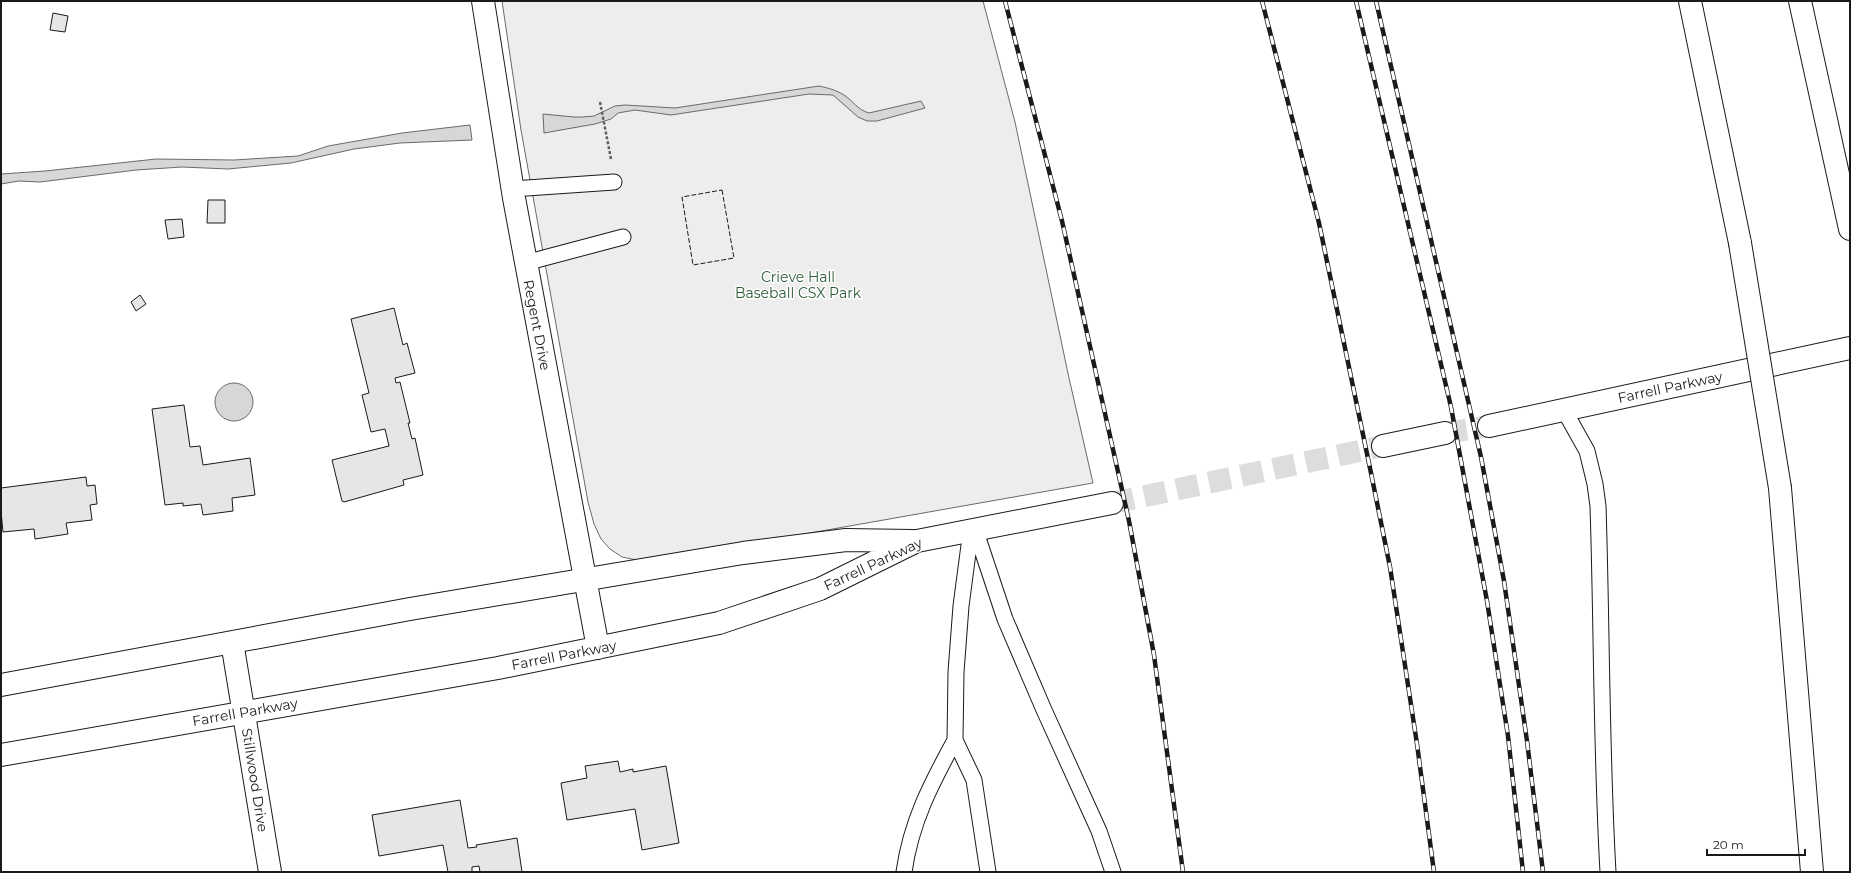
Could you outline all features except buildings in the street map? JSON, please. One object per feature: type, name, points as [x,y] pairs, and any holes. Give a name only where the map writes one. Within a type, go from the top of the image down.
[{"type":"main road","name":"Regent Drive","points":[[483,1],[512,189],[598,648]]},
{"type":"main road","points":[[1690,1],[1740,243],[1780,488],[1812,872]]},
{"type":"main road","points":[[1800,1],[1849,224]]},
{"type":"main road","name":"Farrell Parkway","points":[[1489,426],[1850,348]]},
{"type":"main road","points":[[1383,446],[1445,433]]},
{"type":"main road","name":"Farrell Parkway","points":[[1,755],[498,668],[719,623],[820,589],[917,541],[1112,503]]},
{"type":"main road","points":[[1,685],[585,579],[743,553],[846,540],[917,541]]},
{"type":"main road","name":"Stillwood Drive","points":[[232,642],[270,872]]},
{"type":"lane","points":[[512,189],[614,182]]},
{"type":"lane","points":[[526,263],[623,237]]},
{"type":"lane","points":[[1564,410],[1586,451],[1595,484],[1598,506],[1603,692],[1603,786],[1608,872]]},
{"type":"lane","points":[[973,530],[961,606],[957,657],[955,740],[974,780],[988,872]]},
{"type":"lane","points":[[973,530],[1006,619],[1044,710],[1099,831],[1113,872]]},
{"type":"lane","points":[[904,872],[912,834],[929,788],[955,740]]},
{"type":"path","points":[[600,102],[612,165]]},
{"type":"shaded area","name":"Crieve Hall Baseball CSX Park","points":[[502,1],[983,1],[1015,122],[1069,378],[1093,483],[646,562],[622,557],[610,549],[601,539],[594,524],[588,502],[521,130]]},
{"type":"shaded area","points":[[819,86],[841,93],[862,110],[869,113],[921,101],[925,108],[877,121],[867,121],[858,117],[833,95],[809,94],[671,115],[635,110],[618,113],[611,119],[595,124],[544,133],[543,114],[574,117],[594,116],[615,106],[625,105],[675,108]]},
{"type":"shaded area","points":[[470,125],[472,140],[400,143],[354,149],[291,163],[228,169],[182,167],[136,170],[40,182],[19,181],[1,184],[1,174],[45,171],[156,159],[234,160],[298,156],[328,146],[402,133]]},
{"type":"shaded area","points":[[230,383],[238,383],[245,386],[250,391],[253,402],[250,413],[245,418],[238,421],[230,421],[223,418],[218,413],[215,406],[215,398],[218,391],[223,386]]},
{"type":"tunnel","points":[[1445,433],[1489,426]]},
{"type":"tunnel","points":[[1112,503],[1383,446]]},
{"type":"railway","points":[[1005,1],[1062,221],[1129,521],[1154,655],[1183,872]]},
{"type":"railway","points":[[1262,1],[1319,223],[1390,567],[1417,744],[1434,872]]},
{"type":"railway","points":[[1356,1],[1451,407],[1487,601],[1508,736],[1523,872]]},
{"type":"railway","points":[[1376,1],[1481,457],[1504,581],[1527,741],[1543,872]]},
{"type":"fence","points":[[722,190],[734,258],[693,265],[682,197],[722,190]]}]
